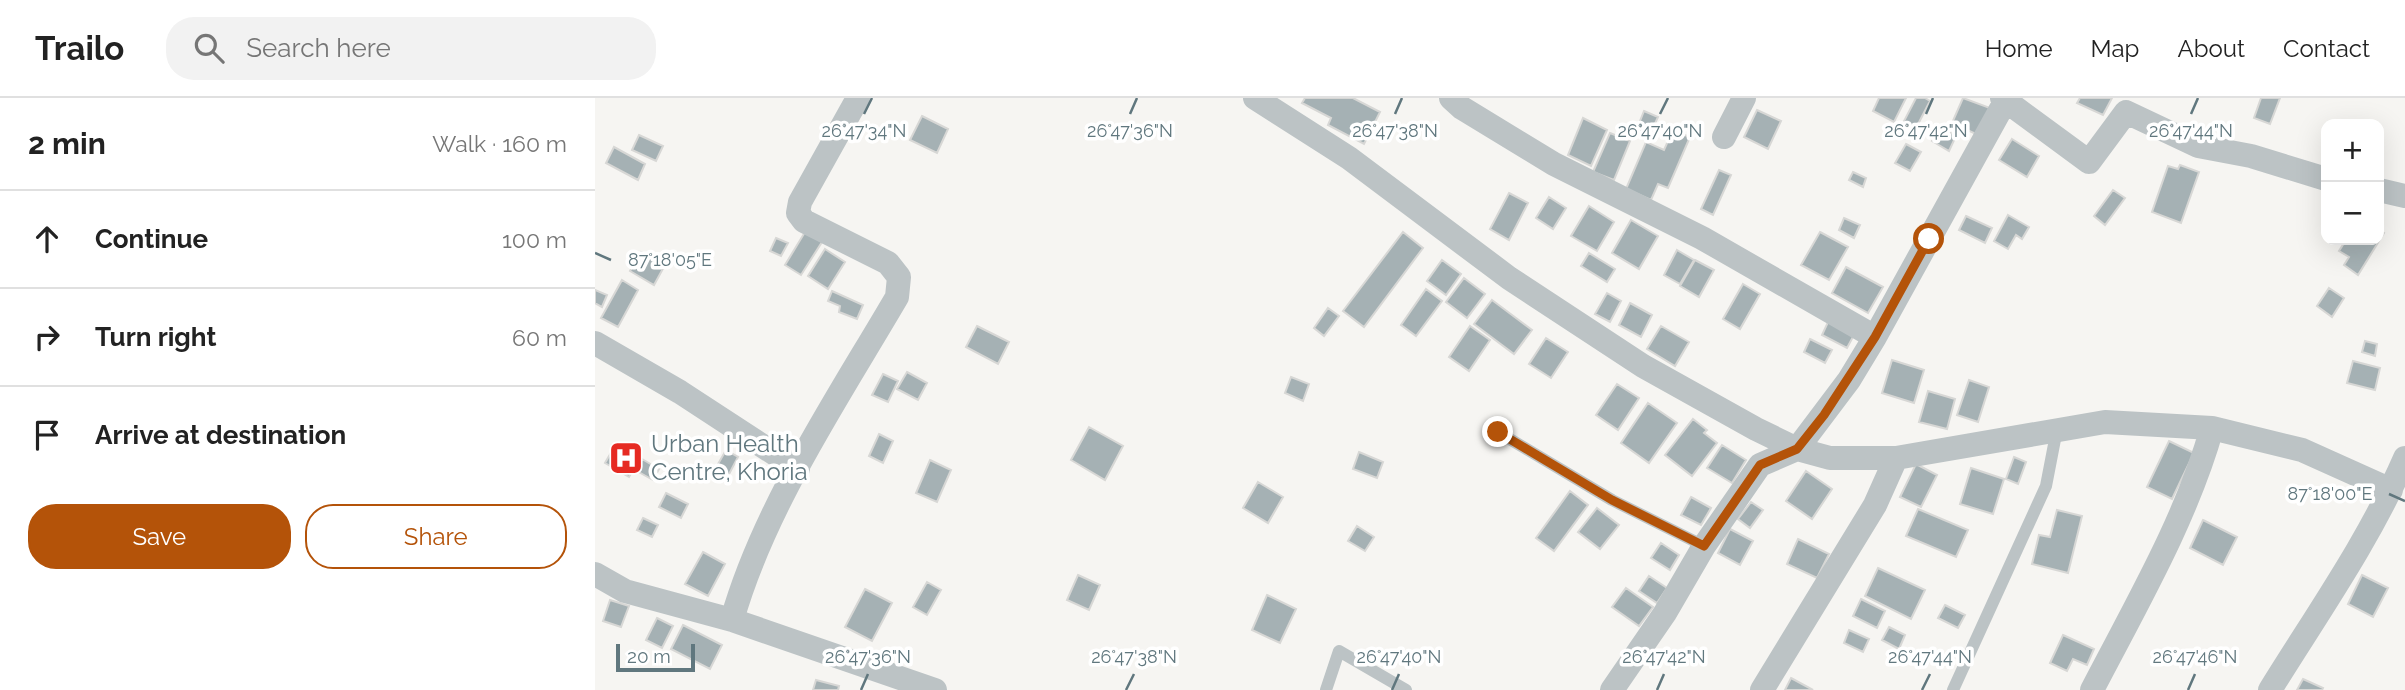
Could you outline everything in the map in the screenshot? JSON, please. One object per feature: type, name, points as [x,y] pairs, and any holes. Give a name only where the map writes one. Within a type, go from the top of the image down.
[{"type":"street","points":[[732,620],[742,587],[768,524],[897,297],[899,277],[888,263],[804,221],[798,212],[800,202],[857,98]]},
{"type":"street","points":[[1255,98],[1349,158],[1509,278],[1643,366],[1797,449],[1830,458],[1896,458],[2105,422],[2212,428],[2302,450],[2391,490]]},
{"type":"street","points":[[1451,98],[1462,108],[1554,164],[1702,238],[1875,337]]},
{"type":"street","points":[[1724,137],[1744,98]]},
{"type":"street","points":[[1612,690],[1665,612],[1704,546],[1760,465],[1797,449],[1849,380],[2005,99],[2089,162],[2126,112],[2198,146],[2251,156],[2321,177]]},
{"type":"street","points":[[2384,191],[2405,196]]},
{"type":"street","points":[[595,343],[680,392],[798,469]]},
{"type":"street","points":[[2092,690],[2159,559],[2199,472],[2212,428]]},
{"type":"street","points":[[1762,690],[1875,505],[1896,458]]},
{"type":"street","points":[[2270,690],[2347,569],[2391,490],[2405,458]]},
{"type":"street","points":[[595,574],[625,591],[732,620],[935,690]]},
{"type":"lane","points":[[1953,690],[2046,486],[2057,429]]},
{"type":"lane","points":[[1498,432],[1612,500],[1704,546]]},
{"type":"lane","points":[[1326,690],[1339,651],[1406,690]]},
{"type":"building","points":[[1305,98],[1353,98],[1380,112],[1364,144],[1328,125],[1331,118],[1302,103]]},
{"type":"building","points":[[1879,98],[1906,98],[1894,122],[1873,111]]},
{"type":"building","points":[[1916,98],[1930,101],[1915,130],[1903,123]]},
{"type":"building","points":[[1963,98],[1990,108],[1978,135],[1952,123]]},
{"type":"building","points":[[2080,98],[2112,98],[2103,115],[2077,103]]},
{"type":"building","points":[[2261,98],[2280,98],[2270,124],[2254,118]]},
{"type":"building","points":[[1757,110],[1781,121],[1768,149],[1744,137]]},
{"type":"building","points":[[1644,111],[1658,117],[1649,137],[1636,131]]},
{"type":"building","points":[[922,116],[948,129],[937,153],[910,140]]},
{"type":"building","points":[[1583,118],[1607,130],[1591,166],[1568,155]]},
{"type":"building","points":[[1940,127],[1956,136],[1949,151],[1932,141]]},
{"type":"building","points":[[1673,130],[1690,137],[1668,188],[1658,184],[1651,200],[1626,189],[1646,142],[1664,150]]},
{"type":"building","points":[[1610,133],[1630,141],[1614,180],[1593,172]]},
{"type":"building","points":[[639,135],[663,146],[656,161],[632,150]]},
{"type":"building","points":[[2012,139],[2039,156],[2027,177],[1999,160]]},
{"type":"building","points":[[1906,144],[1921,152],[1910,171],[1895,163]]},
{"type":"building","points":[[614,147],[645,164],[638,180],[606,163]]},
{"type":"building","points":[[2180,165],[2199,172],[2181,223],[2152,212],[2168,166],[2178,169]]},
{"type":"building","points":[[1719,170],[1731,175],[1713,215],[1701,209]]},
{"type":"building","points":[[1853,172],[1866,178],[1863,187],[1849,180]]},
{"type":"building","points":[[2113,190],[2125,198],[2105,225],[2094,216]]},
{"type":"building","points":[[1509,193],[1528,203],[1509,240],[1490,229]]},
{"type":"building","points":[[1549,197],[1566,208],[1553,229],[1536,218]]},
{"type":"building","points":[[1589,206],[1614,222],[1597,251],[1571,236]]},
{"type":"building","points":[[2008,215],[2029,227],[2022,239],[2016,235],[2008,249],[1994,241]]},
{"type":"building","points":[[1966,216],[1992,228],[1985,243],[1959,230]]},
{"type":"building","points":[[1844,218],[1860,225],[1854,238],[1839,230]]},
{"type":"building","points":[[1631,220],[1658,236],[1639,269],[1612,253]]},
{"type":"building","points":[[805,232],[822,242],[801,275],[785,265]]},
{"type":"building","points":[[1403,232],[1423,248],[1364,327],[1343,311]]},
{"type":"building","points":[[1820,232],[1848,247],[1829,280],[1801,265]]},
{"type":"building","points":[[776,238],[788,243],[781,256],[770,251]]},
{"type":"building","points":[[2343,245],[2377,245],[2358,275],[2344,265],[2349,257],[2339,251]]},
{"type":"building","points":[[825,249],[845,262],[828,289],[808,276]]},
{"type":"building","points":[[1677,250],[1694,260],[1680,284],[1664,275]]},
{"type":"building","points":[[641,252],[665,265],[654,285],[630,271]]},
{"type":"building","points":[[1589,253],[1615,269],[1607,282],[1581,266]]},
{"type":"building","points":[[1442,260],[1461,274],[1446,295],[1427,281]]},
{"type":"building","points":[[1695,260],[1714,270],[1699,297],[1680,286]]},
{"type":"building","points":[[1846,267],[1883,287],[1868,313],[1832,293]]},
{"type":"building","points":[[1464,278],[1485,294],[1467,318],[1446,302]]},
{"type":"building","points":[[622,280],[638,290],[618,327],[601,318]]},
{"type":"building","points":[[1743,284],[1760,294],[1740,329],[1723,319]]},
{"type":"building","points":[[2329,288],[2344,298],[2332,317],[2317,306]]},
{"type":"building","points":[[1426,289],[1442,301],[1416,336],[1401,325]]},
{"type":"building","points":[[595,290],[607,295],[602,307],[595,303]]},
{"type":"building","points":[[832,291],[863,305],[857,319],[839,312],[840,306],[828,301]]},
{"type":"building","points":[[1607,293],[1621,301],[1610,322],[1595,314]]},
{"type":"building","points":[[1492,300],[1532,330],[1514,354],[1474,324]]},
{"type":"building","points":[[1630,303],[1652,315],[1641,337],[1619,325]]},
{"type":"building","points":[[1328,308],[1339,316],[1324,336],[1314,328]]},
{"type":"building","points":[[1828,322],[1854,335],[1847,348],[1822,335]]},
{"type":"building","points":[[977,326],[1009,342],[998,364],[966,347]]},
{"type":"building","points":[[1470,326],[1490,340],[1469,371],[1449,357]]},
{"type":"building","points":[[1661,326],[1689,342],[1675,366],[1647,349]]},
{"type":"building","points":[[1546,338],[1568,352],[1551,378],[1529,364]]},
{"type":"building","points":[[1810,339],[1832,350],[1825,363],[1804,352]]},
{"type":"building","points":[[2365,341],[2377,344],[2375,356],[2362,352]]},
{"type":"building","points":[[1892,360],[1924,370],[1914,403],[1882,393]]},
{"type":"building","points":[[2353,361],[2380,368],[2375,390],[2347,383]]},
{"type":"building","points":[[907,372],[927,383],[918,400],[897,389]]},
{"type":"building","points":[[883,374],[898,381],[888,402],[872,395]]},
{"type":"building","points":[[1291,377],[1309,384],[1303,401],[1285,393]]},
{"type":"building","points":[[1969,380],[1989,387],[1978,422],[1957,415]]},
{"type":"building","points":[[1617,384],[1639,398],[1618,430],[1596,415]]},
{"type":"building","points":[[1928,391],[1955,399],[1947,429],[1919,422]]},
{"type":"building","points":[[1648,403],[1677,423],[1649,463],[1621,443]]},
{"type":"building","points":[[1693,419],[1707,430],[1704,433],[1717,443],[1692,476],[1665,455]]},
{"type":"building","points":[[1089,427],[1123,446],[1105,480],[1071,460]]},
{"type":"building","points":[[879,434],[893,441],[883,463],[869,456]]},
{"type":"building","points":[[2169,441],[2194,453],[2172,499],[2147,487]]},
{"type":"building","points":[[616,444],[640,458],[629,477],[605,463]]},
{"type":"building","points":[[1722,445],[1746,460],[1732,483],[1707,468]]},
{"type":"building","points":[[726,450],[738,457],[727,478],[714,471]]},
{"type":"building","points":[[1359,452],[1383,462],[1377,478],[1353,469]]},
{"type":"building","points":[[2014,457],[2026,462],[2018,484],[2006,479]]},
{"type":"building","points":[[642,459],[659,469],[653,480],[635,470]]},
{"type":"building","points":[[930,460],[951,470],[937,502],[916,493]]},
{"type":"building","points":[[1916,464],[1937,475],[1921,507],[1900,497]]},
{"type":"building","points":[[1971,468],[2004,479],[1993,514],[1960,504]]},
{"type":"building","points":[[1806,471],[1832,489],[1812,519],[1786,501]]},
{"type":"building","points":[[1258,482],[1283,497],[1268,523],[1243,508]]},
{"type":"building","points":[[1570,491],[1588,505],[1554,551],[1536,538]]},
{"type":"building","points":[[666,493],[688,504],[681,518],[659,507]]},
{"type":"building","points":[[1691,497],[1711,508],[1701,525],[1681,515]]},
{"type":"building","points":[[1751,502],[1763,510],[1750,528],[1738,519]]},
{"type":"building","points":[[1597,508],[1619,525],[1600,549],[1578,532]]},
{"type":"building","points":[[1918,509],[1968,530],[1956,557],[1906,536]]},
{"type":"building","points":[[2057,510],[2082,516],[2068,573],[2032,564],[2039,535],[2050,537]]},
{"type":"building","points":[[643,518],[658,525],[652,537],[637,530]]},
{"type":"building","points":[[2203,520],[2237,537],[2223,565],[2190,548]]},
{"type":"building","points":[[1357,526],[1374,537],[1365,551],[1348,541]]},
{"type":"building","points":[[1730,529],[1753,541],[1740,565],[1718,553]]},
{"type":"building","points":[[1798,539],[1829,554],[1817,578],[1787,564]]},
{"type":"building","points":[[1661,543],[1679,555],[1670,570],[1651,558]]},
{"type":"building","points":[[703,552],[725,564],[708,596],[685,584]]},
{"type":"building","points":[[1878,568],[1925,590],[1911,619],[1865,596]]},
{"type":"building","points":[[1078,575],[1100,585],[1089,610],[1067,600]]},
{"type":"building","points":[[2362,575],[2388,588],[2373,617],[2348,604]]},
{"type":"building","points":[[1649,576],[1667,588],[1657,603],[1639,591]]},
{"type":"building","points":[[927,582],[941,590],[927,615],[913,607]]},
{"type":"building","points":[[1626,588],[1653,607],[1639,626],[1612,607]]},
{"type":"building","points":[[865,589],[892,603],[872,641],[845,627]]},
{"type":"building","points":[[1267,595],[1296,609],[1280,643],[1252,630]]},
{"type":"building","points":[[1861,599],[1885,611],[1877,628],[1853,616]]},
{"type":"building","points":[[610,600],[629,606],[621,627],[603,621]]},
{"type":"building","points":[[1945,605],[1965,615],[1958,628],[1938,618]]},
{"type":"building","points":[[657,618],[673,626],[662,648],[646,640]]},
{"type":"building","points":[[683,625],[722,645],[710,669],[671,649]]},
{"type":"building","points":[[1889,627],[1905,635],[1899,649],[1882,640]]},
{"type":"building","points":[[1849,630],[1869,639],[1863,652],[1844,643]]},
{"type":"building","points":[[2063,635],[2094,649],[2087,665],[2073,659],[2067,671],[2050,663]]},
{"type":"building","points":[[1791,678],[1813,690],[1785,690]]},
{"type":"building","points":[[2303,679],[2323,688],[2322,690],[2297,690]]},
{"type":"building","points":[[816,680],[839,686],[838,690],[813,690]]},
{"type":"place","name":"Urban Health Centre, Khoria","points":[[626,458]]},
{"type":"route","points":[[1498,432],[1612,500],[1704,546],[1760,465],[1797,449],[1824,415],[1875,337],[1929,239]]}]
